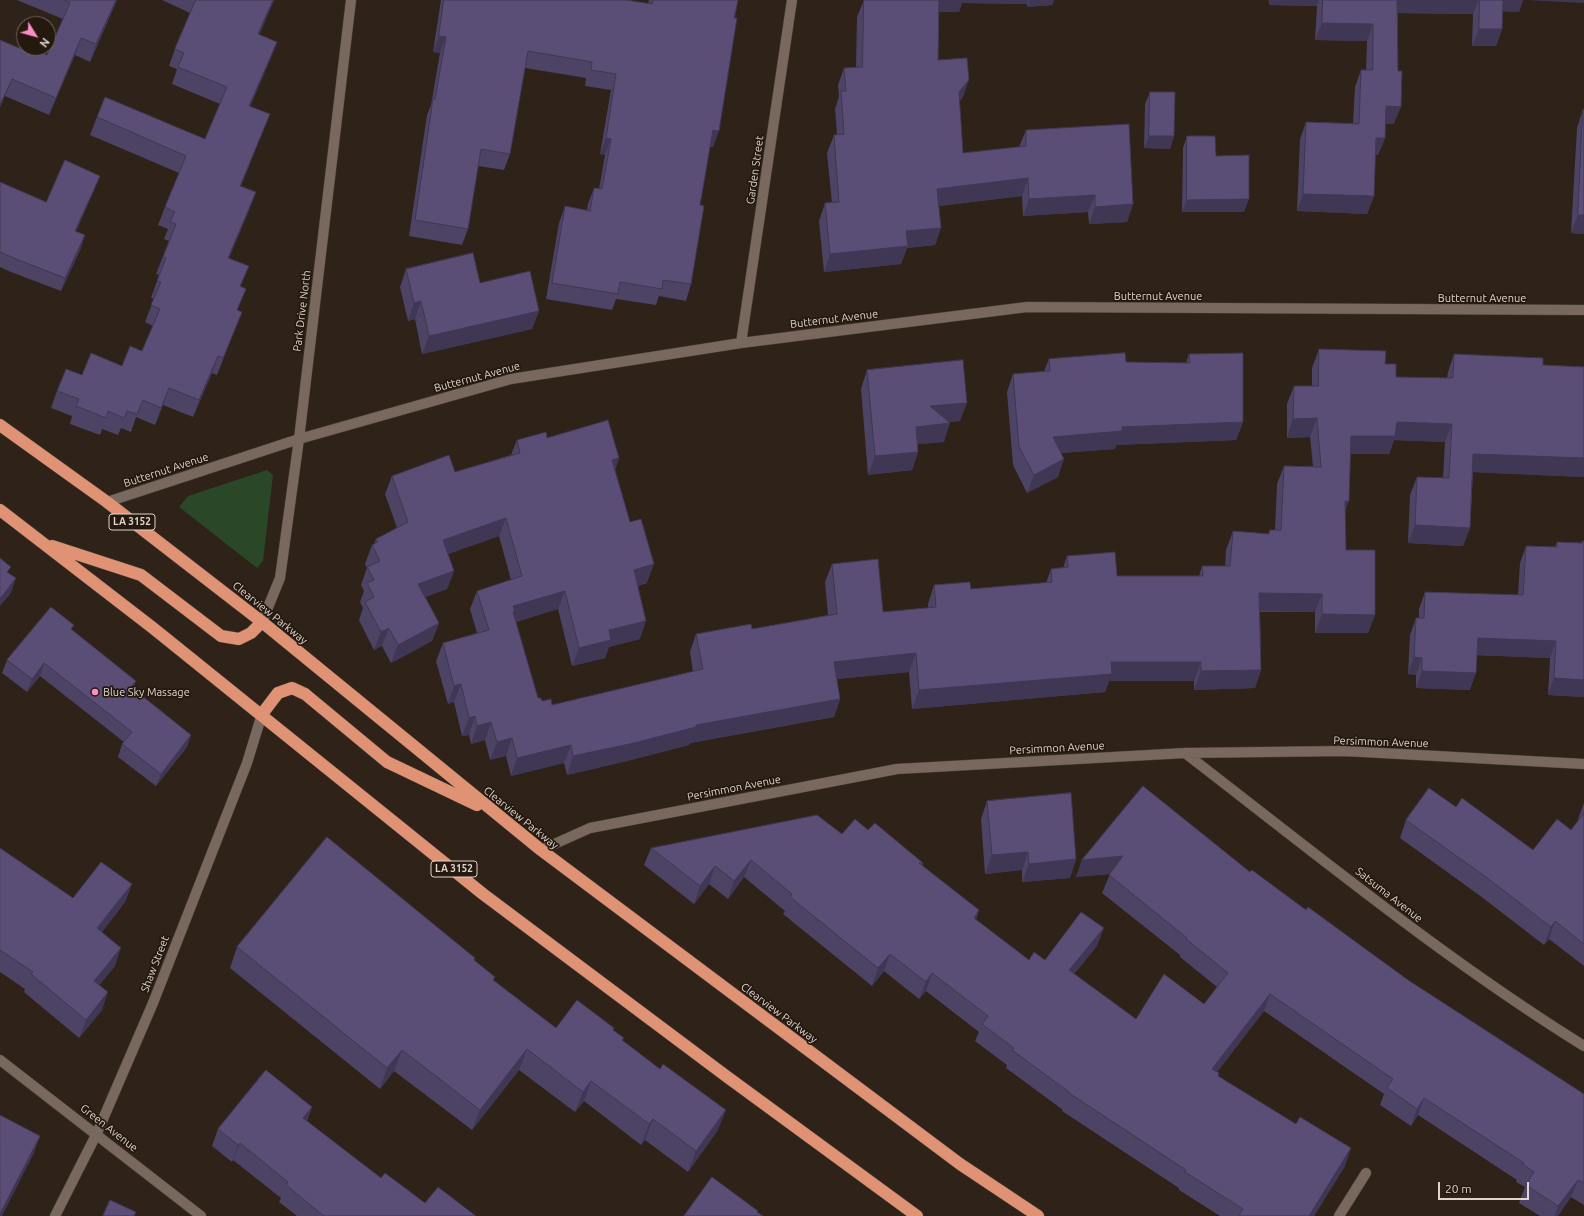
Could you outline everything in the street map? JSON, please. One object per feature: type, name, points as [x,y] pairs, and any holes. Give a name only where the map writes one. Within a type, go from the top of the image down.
[{"type":"highway","name":"Clearview Parkway","points":[[0,425],[107,502],[262,622],[541,850],[960,1164],[1038,1216]]},
{"type":"highway","name":"LA 3152","points":[[0,510],[262,714],[483,894],[726,1076],[917,1216]]},
{"type":"highway","points":[[44,543],[141,576],[221,636],[239,639],[251,633],[262,622]]},
{"type":"highway","points":[[262,714],[278,693],[292,688],[305,694],[387,762],[494,813]]},
{"type":"street","name":"Park Drive North","points":[[262,622],[280,578],[299,439],[351,0]]},
{"type":"street","name":"Garden Street","points":[[741,343],[792,0]]},
{"type":"street","name":"Butternut Avenue","points":[[107,502],[299,439],[511,379],[741,343],[1028,307],[1584,310]]},
{"type":"street","name":"Shaw Street","points":[[55,1216],[97,1133],[156,996],[247,763],[262,714]]},
{"type":"street","name":"Persimmon Avenue","points":[[541,850],[590,828],[897,769],[1186,753],[1344,752],[1584,764]]},
{"type":"street","name":"Satsuma Avenue","points":[[1186,753],[1425,938],[1584,1046]]},
{"type":"street","name":"Green Avenue","points":[[0,1060],[97,1133],[201,1216]]},
{"type":"street","points":[[1339,1216],[1366,1173]]},
{"type":"green space","points":[[267,470],[273,475],[263,561],[257,568],[179,507],[188,496]]},
{"type":"building","points":[[64,0],[116,0],[96,44],[81,38],[56,98],[12,79],[0,105],[0,40],[16,47],[16,56],[56,56],[56,35],[70,3]]},
{"type":"building","points":[[196,0],[273,0],[258,34],[277,42],[249,106],[270,114],[240,186],[256,192],[228,258],[249,266],[240,286],[246,289],[237,310],[242,312],[223,358],[218,356],[199,400],[169,388],[161,408],[143,400],[137,414],[127,411],[124,418],[108,411],[106,418],[76,406],[79,399],[57,391],[66,369],[82,375],[91,353],[122,366],[130,346],[142,351],[160,309],[151,305],[161,282],[157,281],[166,258],[163,257],[176,224],[170,222],[175,212],[165,207],[186,156],[97,117],[105,97],[205,139],[227,87],[178,67],[184,53],[175,49]]},
{"type":"building","points":[[444,0],[626,0],[652,4],[653,0],[738,0],[734,18],[737,18],[719,131],[713,130],[700,205],[704,206],[691,284],[663,280],[662,289],[620,282],[618,294],[552,283],[565,206],[590,211],[594,188],[602,189],[611,139],[606,138],[616,74],[591,70],[592,62],[528,51],[510,154],[481,149],[468,229],[415,220],[433,99],[435,99],[446,37],[439,36]]},
{"type":"building","points":[[864,0],[939,0],[938,60],[967,58],[969,80],[959,92],[963,153],[1026,146],[1026,130],[1129,124],[1133,204],[1095,207],[1095,195],[1029,199],[1028,178],[937,189],[941,228],[906,231],[908,246],[830,254],[825,203],[839,202],[834,135],[844,134],[841,91],[846,91],[844,68],[862,67]]},
{"type":"building","points":[[1323,0],[1397,0],[1398,71],[1402,71],[1401,107],[1386,106],[1385,138],[1376,138],[1374,196],[1303,194],[1306,122],[1359,124],[1361,70],[1373,70],[1373,24],[1322,23]]},
{"type":"building","points":[[1480,0],[1503,0],[1502,29],[1479,29]]},
{"type":"building","points":[[1150,92],[1175,92],[1174,136],[1149,136]]},
{"type":"building","points":[[1583,109],[1584,215],[1578,215]]},
{"type":"building","points":[[1187,136],[1215,136],[1216,156],[1249,155],[1249,199],[1187,200]]},
{"type":"building","points":[[65,160],[100,176],[75,231],[85,235],[65,278],[0,252],[0,182],[46,202]]},
{"type":"building","points":[[473,253],[480,283],[530,271],[539,311],[429,336],[421,301],[414,303],[406,269]]},
{"type":"building","points":[[1319,349],[1386,351],[1385,364],[1396,364],[1396,377],[1453,378],[1454,354],[1543,358],[1543,365],[1584,367],[1584,458],[1473,454],[1470,528],[1415,525],[1417,477],[1449,478],[1452,424],[1397,422],[1395,436],[1351,436],[1349,501],[1345,501],[1346,550],[1375,550],[1375,615],[1322,614],[1322,594],[1259,593],[1261,670],[1201,671],[1201,662],[1111,662],[1112,674],[919,690],[916,653],[834,662],[840,699],[696,725],[696,727],[634,743],[573,756],[571,745],[517,758],[512,738],[497,742],[491,722],[477,726],[475,716],[469,718],[461,684],[454,686],[443,643],[489,630],[477,591],[522,576],[506,518],[443,540],[454,571],[418,584],[439,623],[398,645],[389,628],[381,632],[365,602],[374,597],[367,583],[374,580],[367,567],[380,561],[372,545],[378,542],[376,539],[408,522],[392,476],[449,455],[455,472],[520,453],[517,440],[546,432],[547,438],[608,420],[619,458],[612,460],[630,522],[641,519],[654,564],[634,570],[646,621],[609,630],[611,640],[579,648],[565,591],[513,606],[515,611],[513,612],[538,698],[541,698],[542,701],[551,699],[552,705],[703,669],[696,634],[751,624],[752,629],[837,614],[832,564],[878,559],[883,612],[936,607],[934,585],[970,582],[971,589],[1052,582],[1051,569],[1068,567],[1067,556],[1115,552],[1117,576],[1203,576],[1202,566],[1230,566],[1233,531],[1269,534],[1270,530],[1281,530],[1284,466],[1321,467],[1317,418],[1293,419],[1294,386],[1318,386]]},
{"type":"building","points":[[1125,353],[1126,362],[1190,363],[1189,354],[1243,353],[1243,422],[1122,427],[1122,431],[1053,437],[1064,459],[1034,475],[1019,447],[1013,374],[1050,371],[1049,359]]},
{"type":"building","points":[[963,360],[967,403],[930,406],[950,423],[916,427],[918,452],[875,456],[867,370]]},
{"type":"building","points":[[1582,541],[1584,541],[1584,680],[1554,678],[1556,641],[1478,638],[1476,673],[1422,671],[1422,658],[1414,657],[1416,618],[1424,618],[1425,592],[1523,595],[1526,546],[1557,547],[1557,542],[1582,543]]},
{"type":"building","points":[[0,558],[11,567],[7,572],[16,578],[0,599]]},
{"type":"building","points":[[51,607],[74,625],[71,629],[136,681],[131,687],[191,735],[161,774],[122,744],[132,732],[44,663],[32,679],[7,660]]},
{"type":"building","points":[[1143,786],[1250,872],[1252,870],[1306,910],[1308,907],[1408,980],[1584,1094],[1584,1183],[1578,1180],[1558,1206],[1526,1185],[1534,1172],[1522,1164],[1524,1163],[1424,1098],[1417,1109],[1387,1088],[1393,1079],[1270,994],[1212,1069],[1219,1073],[1218,1076],[1296,1124],[1300,1117],[1351,1148],[1309,1216],[1239,1216],[1243,1209],[1185,1172],[1186,1170],[1069,1093],[1012,1050],[1014,1048],[982,1024],[988,1016],[932,973],[926,982],[890,954],[878,968],[790,897],[792,894],[751,860],[734,881],[715,866],[700,886],[651,848],[817,815],[842,834],[855,819],[868,830],[875,823],[923,863],[919,863],[979,910],[974,918],[1029,960],[1034,952],[1045,960],[1081,912],[1104,928],[1069,970],[1136,1019],[1164,974],[1204,1004],[1228,973],[1109,875],[1123,856],[1082,860]]},
{"type":"building","points":[[1429,788],[1456,807],[1462,798],[1533,850],[1557,819],[1571,830],[1584,813],[1584,944],[1555,921],[1551,927],[1486,877],[1406,820]]},
{"type":"building","points":[[1071,793],[1076,859],[1029,864],[1028,852],[992,855],[987,801]]},
{"type":"building","points":[[327,837],[475,958],[474,960],[495,977],[493,980],[556,1028],[577,1000],[614,1028],[613,1030],[624,1038],[622,1040],[660,1069],[663,1064],[726,1110],[696,1151],[653,1119],[649,1124],[591,1081],[583,1092],[527,1049],[480,1110],[402,1050],[387,1068],[237,947]]},
{"type":"building","points":[[0,848],[73,898],[101,862],[132,884],[97,928],[121,948],[94,981],[108,992],[86,1020],[31,974],[33,972],[0,950]]},
{"type":"building","points":[[266,1070],[312,1107],[303,1118],[381,1178],[385,1173],[425,1203],[438,1187],[476,1216],[324,1216],[286,1185],[288,1182],[240,1143],[238,1145],[218,1129]]},
{"type":"building","points":[[0,1115],[40,1136],[0,1214]]},
{"type":"building","points":[[712,1177],[758,1211],[757,1212],[763,1216],[684,1216]]},
{"type":"building","points":[[110,1200],[136,1212],[134,1216],[103,1216]]},
{"type":"place","name":"Blue Sky Massage","points":[[95,692]]}]
